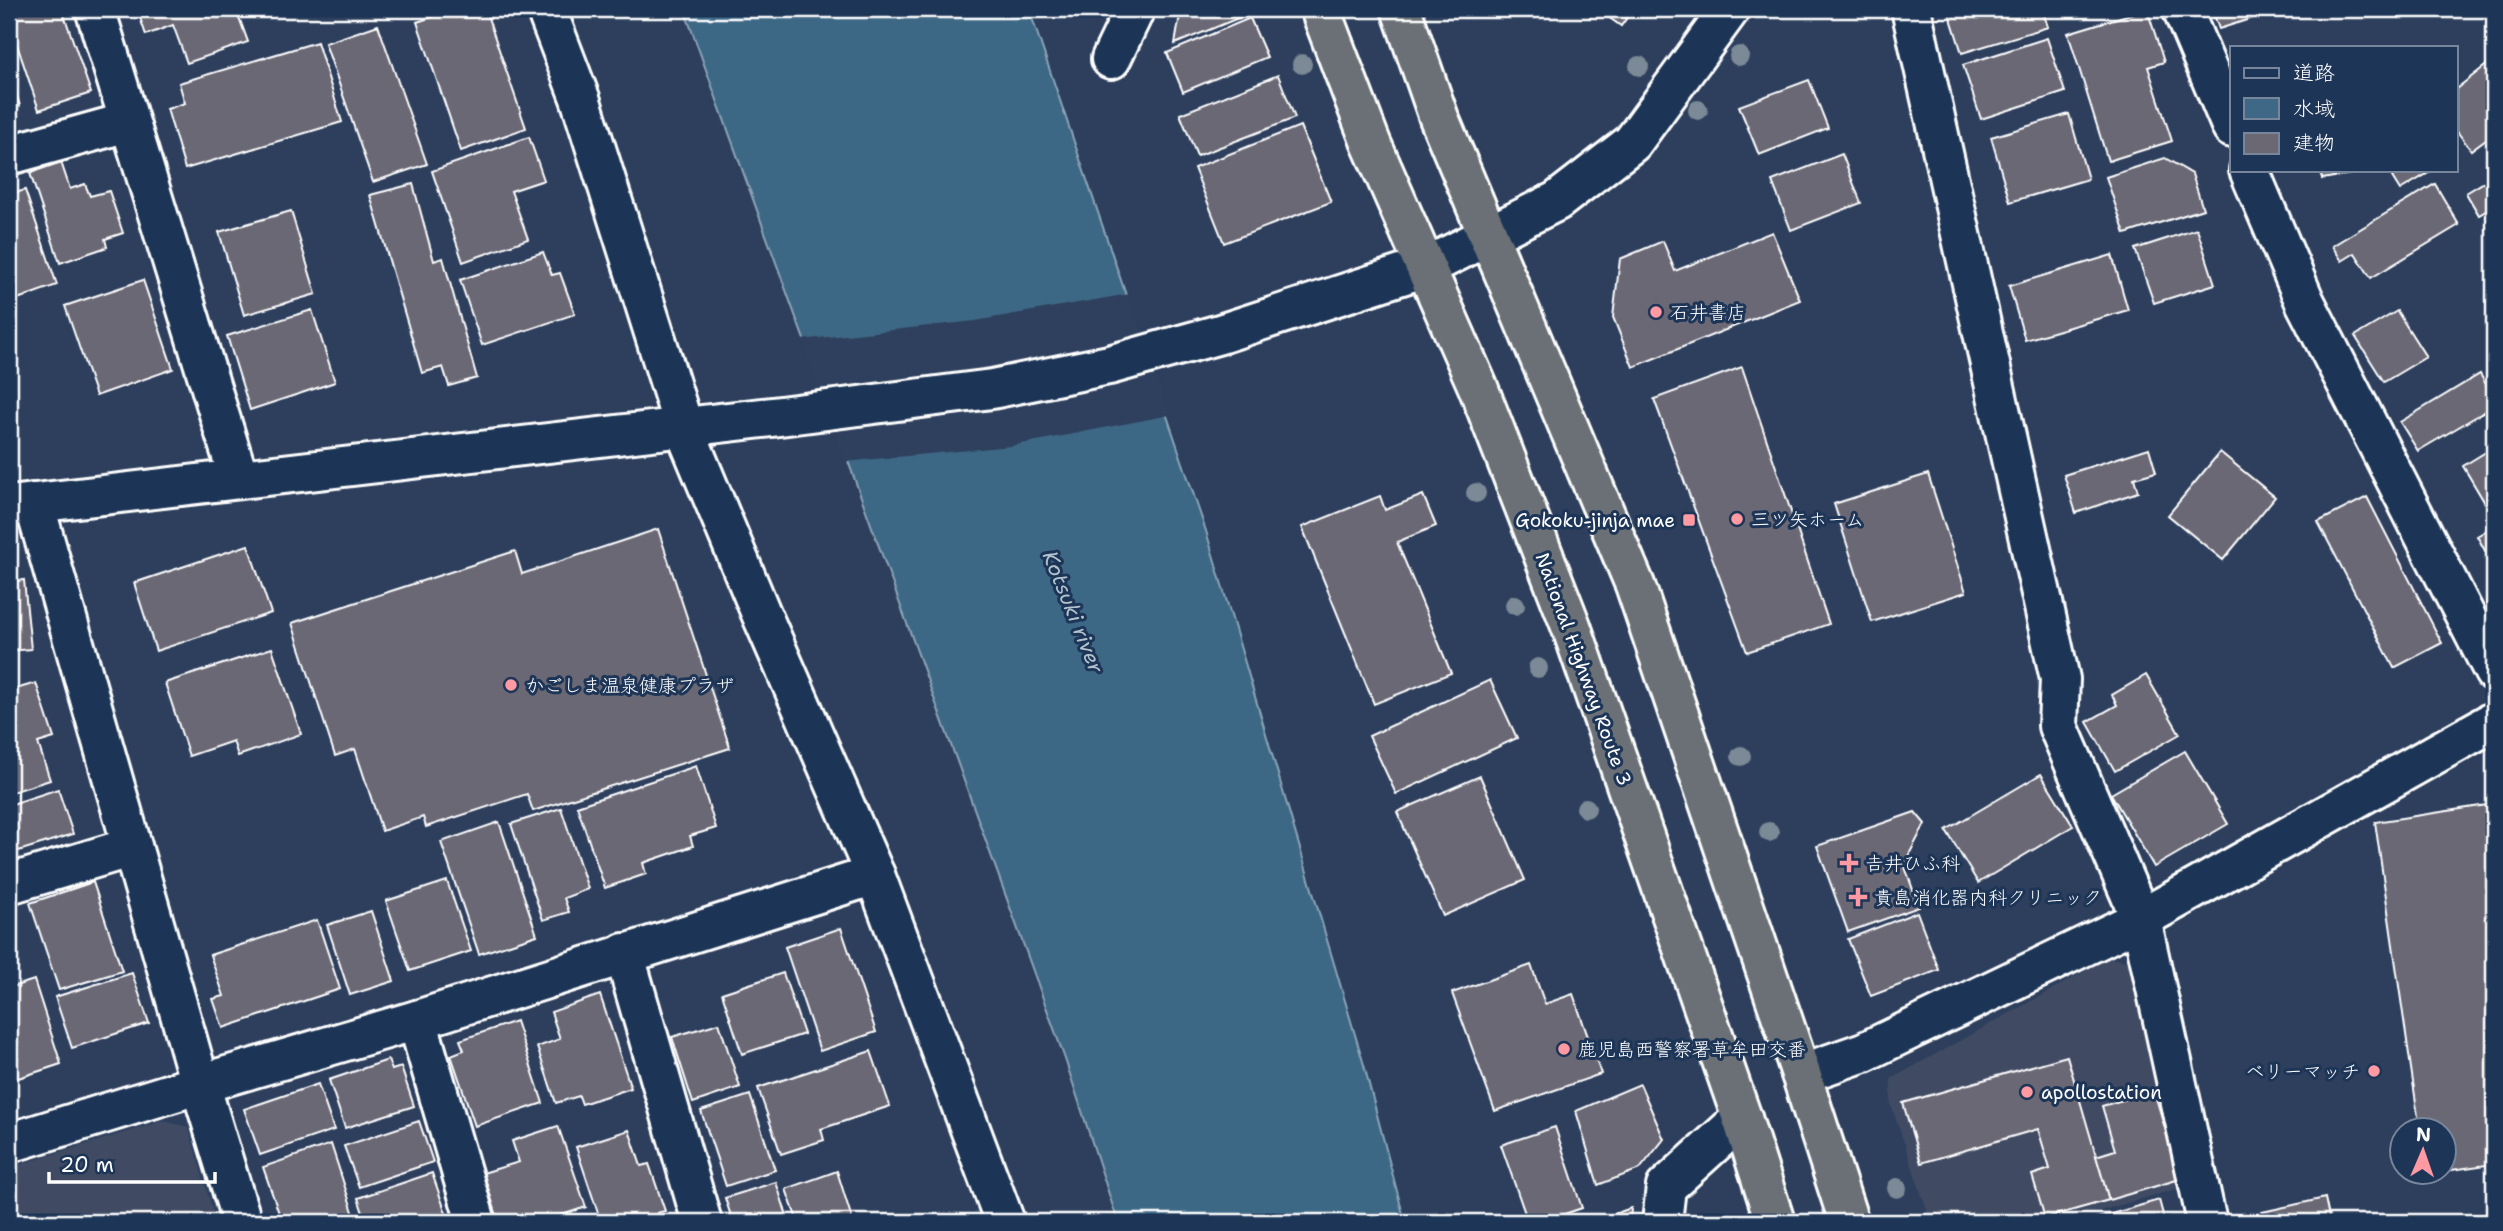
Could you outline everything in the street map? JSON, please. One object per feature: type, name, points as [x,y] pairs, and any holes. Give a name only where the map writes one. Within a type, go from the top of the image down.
[{"type":"highway","name":"National Highway Route 3","points":[[1320,9],[1371,143],[1478,387],[1571,626],[1742,1118],[1775,1222]]},
{"type":"highway","points":[[1401,9],[1439,118],[1635,585],[1849,1222]]},
{"type":"street","points":[[94,9],[239,479]]},
{"type":"street","points":[[546,9],[580,98],[684,428],[875,875],[1005,1222]]},
{"type":"street","points":[[1111,59],[1135,9]]},
{"type":"street","points":[[242,1222],[132,847],[21,505],[684,428],[992,389],[1109,365],[1220,334],[1426,267],[1557,201],[1632,143],[1730,9]]},
{"type":"street","points":[[1911,9],[2060,679],[2058,726],[2141,919],[2207,1222]]},
{"type":"street","points":[[2182,9],[2230,123]]},
{"type":"street","points":[[9,155],[128,122]]},
{"type":"street","points":[[2250,172],[2305,302],[2494,672]]},
{"type":"street","points":[[1801,1074],[1864,1052],[2141,919],[2494,721]]},
{"type":"street","points":[[9,884],[132,847]]},
{"type":"street","points":[[9,1143],[200,1083],[417,1020],[875,875]]},
{"type":"street","points":[[624,953],[702,1222]]},
{"type":"street","points":[[417,1020],[476,1222]]},
{"type":"street","points":[[1662,1222],[1666,1187],[1742,1118]]},
{"type":"shaded area","name":"apollostation","points":[[2109,958],[2133,962],[2187,1186],[2061,1222],[1931,1222],[1891,1104],[1891,1079]]},
{"type":"shaded area","points":[[163,1121],[188,1127],[216,1222],[9,1222],[9,1168]]},
{"type":"water","name":"Kotsuki river","points":[[684,9],[1029,9],[1206,531],[1364,1065],[1405,1222],[1118,1222],[1065,1059]]},
{"type":"pier","points":[[1129,294],[1170,415],[1011,446],[844,462],[800,340],[975,321]]},
{"type":"building","points":[[9,9],[62,9],[91,93],[39,110],[9,21]]},
{"type":"building","points":[[137,9],[236,9],[248,42],[187,63],[173,25],[146,35]]},
{"type":"building","points":[[456,9],[485,9],[526,128],[461,151],[417,22]]},
{"type":"building","points":[[1181,9],[1252,9],[1253,12],[1175,44]]},
{"type":"building","points":[[1597,9],[1633,9],[1621,26]]},
{"type":"building","points":[[1948,9],[2042,9],[2048,27],[1962,53]]},
{"type":"building","points":[[2062,9],[2083,9],[2065,16]]},
{"type":"building","points":[[2147,9],[2164,62],[2148,67],[2172,141],[2108,161],[2068,33]]},
{"type":"building","points":[[2212,9],[2281,9],[2219,29]]},
{"type":"building","points":[[1250,18],[1267,57],[1183,92],[1167,53]]},
{"type":"building","points":[[378,25],[427,164],[373,182],[325,43]]},
{"type":"building","points":[[2047,38],[2065,92],[1981,119],[1963,65]]},
{"type":"building","points":[[317,42],[342,122],[185,169],[167,109],[185,103],[179,83]]},
{"type":"building","points":[[2494,59],[2494,133],[2471,150],[2458,133],[2458,87]]},
{"type":"building","points":[[9,71],[20,106],[9,110]]},
{"type":"building","points":[[1278,75],[1295,118],[1197,156],[1180,114]]},
{"type":"building","points":[[1809,80],[1828,128],[1759,155],[1739,106]]},
{"type":"building","points":[[2069,114],[2088,179],[2010,202],[1991,137]]},
{"type":"building","points":[[1300,126],[1331,202],[1224,243],[1194,168]]},
{"type":"building","points":[[529,137],[544,180],[511,191],[528,239],[463,262],[432,171]]},
{"type":"building","points":[[1842,154],[1861,203],[1791,230],[1772,181]]},
{"type":"building","points":[[2165,158],[2192,174],[2203,209],[2125,234],[2106,177]]},
{"type":"building","points":[[61,162],[70,189],[85,184],[90,196],[109,191],[123,233],[105,239],[107,247],[60,263],[30,173]]},
{"type":"building","points":[[2320,172],[2362,172],[2322,179]]},
{"type":"building","points":[[2400,172],[2430,172],[2400,190],[2392,177]]},
{"type":"building","points":[[2486,181],[2494,195],[2494,206],[2479,215],[2466,193]]},
{"type":"building","points":[[413,184],[434,261],[443,258],[477,378],[449,386],[443,367],[422,373],[370,195]]},
{"type":"building","points":[[2435,184],[2459,225],[2371,278],[2355,253],[2342,261],[2332,246]]},
{"type":"building","points":[[25,190],[57,285],[9,302],[9,195]]},
{"type":"building","points":[[291,211],[316,294],[244,315],[219,232]]},
{"type":"building","points":[[2197,229],[2215,284],[2154,303],[2135,249]]},
{"type":"building","points":[[1772,232],[1800,300],[1633,367],[1613,317],[1620,259],[1663,241],[1675,271]]},
{"type":"building","points":[[543,252],[552,275],[560,273],[575,314],[482,345],[460,280]]},
{"type":"building","points":[[2112,255],[2128,310],[2025,340],[2009,286]]},
{"type":"building","points":[[143,280],[173,369],[96,396],[65,306]]},
{"type":"building","points":[[312,310],[335,382],[250,410],[227,336]]},
{"type":"building","points":[[2397,311],[2426,357],[2384,382],[2355,336]]},
{"type":"building","points":[[1742,367],[1829,624],[1747,652],[1654,399]]},
{"type":"building","points":[[2480,374],[2494,398],[2494,406],[2418,451],[2400,422]]},
{"type":"building","points":[[2494,447],[2494,497],[2485,503],[2463,466]]},
{"type":"building","points":[[2149,448],[2156,472],[2134,478],[2138,492],[2076,513],[2064,475]]},
{"type":"building","points":[[2220,452],[2275,497],[2223,560],[2168,515]]},
{"type":"building","points":[[1928,474],[1966,592],[1872,622],[1834,504]]},
{"type":"building","points":[[1423,495],[1436,526],[1397,542],[1451,673],[1374,704],[1302,527],[1380,496],[1385,510]]},
{"type":"building","points":[[2367,497],[2442,643],[2394,668],[2318,522]]},
{"type":"building","points":[[2494,526],[2494,567],[2477,536]]},
{"type":"building","name":"かごしま温泉健康プラザ","points":[[658,529],[730,748],[533,811],[527,794],[426,827],[423,817],[382,831],[355,749],[335,756],[292,623],[515,551],[522,574]]},
{"type":"building","points":[[248,545],[271,613],[156,651],[134,583]]},
{"type":"building","points":[[24,580],[31,649],[9,651],[9,582]]},
{"type":"building","points":[[272,648],[301,734],[238,756],[233,741],[189,756],[165,683]]},
{"type":"building","points":[[2146,675],[2180,734],[2115,771],[2087,722],[2117,705],[2112,695]]},
{"type":"building","points":[[1490,680],[1517,738],[1396,794],[1369,736]]},
{"type":"building","points":[[36,683],[54,738],[38,743],[50,780],[9,793],[9,691]]},
{"type":"building","points":[[2185,751],[2228,824],[2154,867],[2111,794]]},
{"type":"building","points":[[696,766],[716,828],[690,836],[693,846],[643,863],[646,874],[605,888],[577,806]]},
{"type":"building","points":[[2041,774],[2073,826],[1978,883],[1946,830]]},
{"type":"building","points":[[1480,776],[1525,880],[1443,916],[1397,812]]},
{"type":"building","points":[[58,789],[73,834],[9,854],[9,805]]},
{"type":"building","points":[[2494,804],[2494,1164],[2458,1169],[2458,1116],[2418,1116],[2375,822]]},
{"type":"building","points":[[561,808],[588,889],[564,898],[569,912],[543,920],[511,824]]},
{"type":"building","points":[[1915,812],[1925,824],[1904,864],[1919,907],[1848,932],[1817,846]]},
{"type":"building","points":[[499,822],[537,935],[479,954],[441,842]]},
{"type":"building","points":[[447,881],[471,951],[410,971],[386,901]]},
{"type":"building","points":[[93,882],[122,971],[59,990],[30,903]]},
{"type":"building","points":[[371,911],[394,981],[350,995],[327,925]]},
{"type":"building","points":[[1917,912],[1939,970],[1871,996],[1848,939]]},
{"type":"building","points":[[317,920],[340,989],[223,1028],[213,999],[224,996],[210,955]]},
{"type":"building","points":[[841,928],[876,1032],[820,1051],[785,947]]},
{"type":"building","points":[[1531,965],[1545,1004],[1573,994],[1601,1074],[1495,1111],[1452,993]]},
{"type":"building","points":[[132,973],[149,1023],[72,1048],[55,997]]},
{"type":"building","points":[[783,973],[804,1034],[742,1054],[722,993]]},
{"type":"building","points":[[34,980],[61,1064],[9,1081],[9,988]]},
{"type":"building","points":[[600,995],[631,1088],[582,1104],[579,1096],[556,1103],[537,1047],[560,1039],[551,1012]]},
{"type":"building","points":[[516,1021],[543,1103],[475,1126],[451,1055],[464,1050],[460,1040]]},
{"type":"building","points":[[719,1023],[740,1087],[693,1103],[672,1037]]},
{"type":"building","points":[[871,1051],[890,1106],[821,1129],[824,1140],[781,1154],[758,1088]]},
{"type":"building","points":[[2067,1056],[2109,1200],[2045,1218],[2032,1175],[2050,1169],[2038,1129],[1921,1163],[1903,1103]]},
{"type":"building","points":[[388,1060],[392,1070],[401,1067],[414,1106],[345,1128],[329,1080]]},
{"type":"building","points":[[318,1084],[334,1130],[260,1155],[244,1109]]},
{"type":"building","points":[[1640,1084],[1664,1139],[1640,1169],[1598,1185],[1576,1111]]},
{"type":"building","points":[[2154,1091],[2180,1179],[2109,1200],[2096,1156],[2115,1150],[2102,1106]]},
{"type":"building","points":[[750,1095],[775,1170],[726,1186],[701,1111]]},
{"type":"building","points":[[419,1121],[433,1162],[359,1187],[344,1146]]},
{"type":"building","points":[[558,1126],[586,1207],[541,1222],[499,1222],[483,1173],[519,1162],[512,1141]]},
{"type":"building","points":[[1555,1127],[1582,1208],[1541,1222],[1528,1222],[1501,1145]]},
{"type":"building","points":[[629,1130],[641,1166],[649,1164],[665,1211],[657,1213],[660,1222],[601,1222],[576,1147]]},
{"type":"building","points":[[331,1144],[354,1215],[332,1222],[282,1222],[263,1167]]},
{"type":"building","points":[[837,1171],[853,1222],[798,1222],[786,1189]]},
{"type":"building","points":[[432,1173],[449,1222],[366,1222],[358,1198]]},
{"type":"building","points":[[776,1182],[789,1222],[733,1222],[725,1198]]},
{"type":"building","points":[[2325,1198],[2330,1222],[2264,1222],[2262,1212]]},
{"type":"building","points":[[2159,1200],[2165,1222],[2084,1222]]},
{"type":"building","points":[[1631,1208],[1630,1222],[1592,1222]]},
{"type":"place","name":"石井書店","points":[[1656,312]]},
{"type":"place","name":"三ツ矢ホーム","points":[[1737,519]]},
{"type":"place","name":"Gokoku-jinja mae","points":[[1689,520]]},
{"type":"place","name":"かごしま温泉健康プラザ","points":[[511,685]]},
{"type":"place","name":"𠮷井ひふ科","points":[[1849,863]]},
{"type":"place","name":"貴島消化器内科クリニック","points":[[1858,897]]},
{"type":"place","name":"鹿児島西警察署草牟田交番","points":[[1564,1049]]},
{"type":"place","name":"ベリーマッチ","points":[[2374,1071]]},
{"type":"place","name":"apollostation","points":[[2027,1092]]}]
